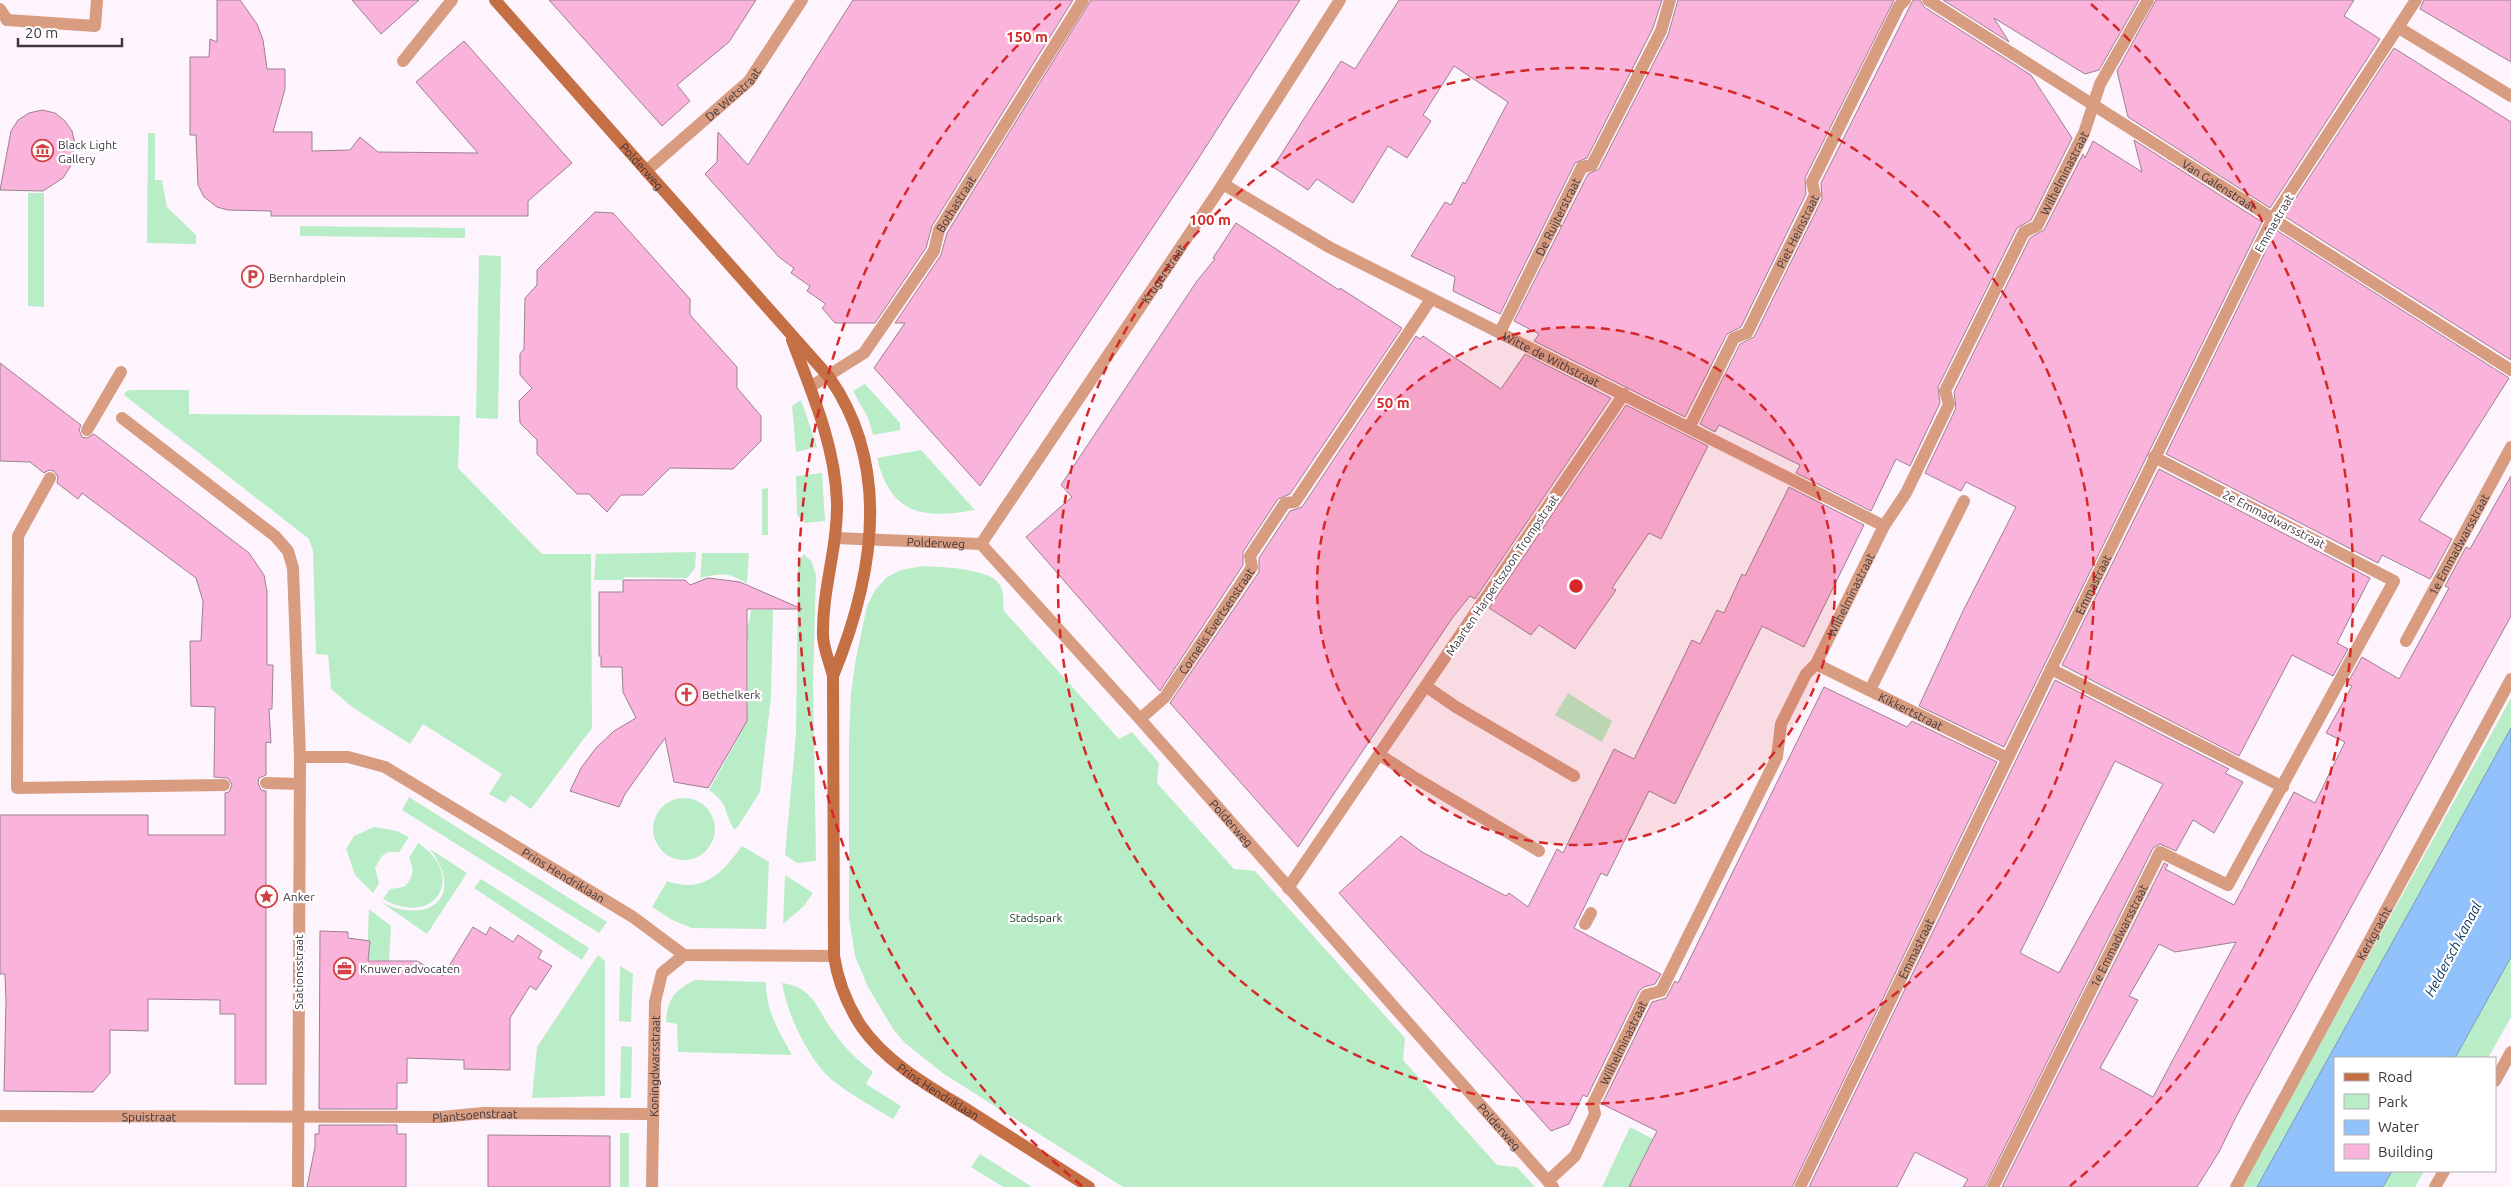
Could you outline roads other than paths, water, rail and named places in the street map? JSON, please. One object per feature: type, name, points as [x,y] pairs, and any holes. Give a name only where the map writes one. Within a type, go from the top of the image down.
[{"type":"main road","name":"Polderweg","points":[[494,0],[829,377],[855,421],[863,451],[870,499],[871,538]]},
{"type":"main road","name":"Polderweg","points":[[790,334],[823,424],[832,457],[837,502],[834,538],[824,601],[823,637],[833,676]]},
{"type":"main road","name":"Prins Hendriklaan","points":[[871,538],[850,631],[833,676],[834,956],[839,984],[845,999],[861,1026],[888,1056],[923,1082],[1090,1187]]},
{"type":"street","points":[[2,18],[95,26],[97,0]]},
{"type":"street","points":[[403,61],[452,0]]},
{"type":"street","name":"De Wetstraat","points":[[646,171],[749,81],[802,0]]},
{"type":"street","name":"Bothastraat","points":[[810,387],[829,377],[864,353],[934,251],[939,230],[1083,0]]},
{"type":"street","name":"Krugerstraat","points":[[982,544],[1222,184],[1340,0]]},
{"type":"street","name":"De Ruijterstraat","points":[[1500,332],[1582,167],[1592,165],[1661,31],[1670,0]]},
{"type":"street","name":"Piet Heinstraat","points":[[1688,428],[1734,338],[1747,333],[1815,195],[1812,182],[1899,6],[1905,0]]},
{"type":"street","name":"Van Galenstraat","points":[[1928,0],[2511,370]]},
{"type":"street","name":"Wilhelminastraat","points":[[1550,1184],[1574,1156],[1596,1114],[1593,1104],[1646,995],[1661,991],[1776,757],[1780,724],[1806,674],[1816,664],[1884,526],[1906,493],[1949,404],[1945,391],[2010,258],[2024,232],[2037,226],[2084,133],[2100,84],[2148,0]]},
{"type":"street","name":"Emmastraat","points":[[1800,1187],[2154,457],[2274,218],[2416,0]]},
{"type":"street","points":[[2399,28],[2511,96]]},
{"type":"street","name":"Witte de Withstraat","points":[[1222,184],[1329,247],[1884,526]]},
{"type":"street","name":"Cornelis Evertsenstraat","points":[[1140,719],[1165,697],[1252,567],[1250,556],[1285,503],[1295,502],[1431,299]]},
{"type":"street","points":[[87,430],[122,372]]},
{"type":"street","name":"Maarten Harpertszoon Trompstraat","points":[[1288,888],[1427,687],[1624,394]]},
{"type":"street","name":"Stationsstraat","points":[[122,418],[275,536],[288,551],[293,568],[300,757],[298,1187]]},
{"type":"street","name":"1e Emmadwarsstraat","points":[[2406,641],[2511,447]]},
{"type":"street","name":"2e Emmadwarsstraat","points":[[2154,457],[2394,581]]},
{"type":"street","points":[[50,478],[18,536],[17,788],[224,785]]},
{"type":"street","points":[[1870,690],[1964,501]]},
{"type":"street","name":"Polderweg","points":[[834,538],[982,544],[1140,719],[1550,1184]]},
{"type":"street","name":"1e Emmadwarsstraat","points":[[1994,1187],[2160,852],[2228,885],[2394,581]]},
{"type":"street","name":"Kikkertstraat","points":[[1816,664],[2007,758]]},
{"type":"street","points":[[2051,668],[2283,786]]},
{"type":"street","name":"Kerkgracht","points":[[2236,1187],[2511,679]]},
{"type":"street","points":[[1427,687],[1456,707],[1574,776]]},
{"type":"street","points":[[1380,755],[1539,851]]},
{"type":"street","name":"Prins Hendriklaan","points":[[300,757],[348,756],[385,767],[633,916],[684,955]]},
{"type":"street","points":[[266,783],[299,784]]},
{"type":"street","points":[[1585,924],[1592,913]]},
{"type":"street","points":[[684,955],[834,956]]},
{"type":"street","name":"Koningdwarsstraat","points":[[652,1187],[655,1002],[662,973],[684,955]]},
{"type":"street","points":[[2496,1079],[2511,1052]]},
{"type":"street","name":"Plantsoenstraat","points":[[297,1117],[441,1117],[483,1113],[653,1114]]},
{"type":"street","name":"Spuistraat","points":[[0,1116],[297,1117]]},
{"type":"street","points":[[2435,1187],[2443,1172]]},
{"type":"water","name":"Heldersch kanaal","points":[[2511,728],[2511,957],[2456,1057],[2334,1057],[2334,1172],[2391,1172],[2383,1187],[2257,1187]]},
{"type":"place","name":"Black Light Gallery","points":[[42,151]]},
{"type":"place","name":"Bernhardplein","points":[[253,277]]},
{"type":"place","name":"Bethelkerk","points":[[686,694]]},
{"type":"place","name":"Anker","points":[[267,896]]},
{"type":"place","name":"Knuwer advocaten","points":[[344,968]]},
{"type":"park label","name":"Stadspark","points":[[1036,917]]}]
